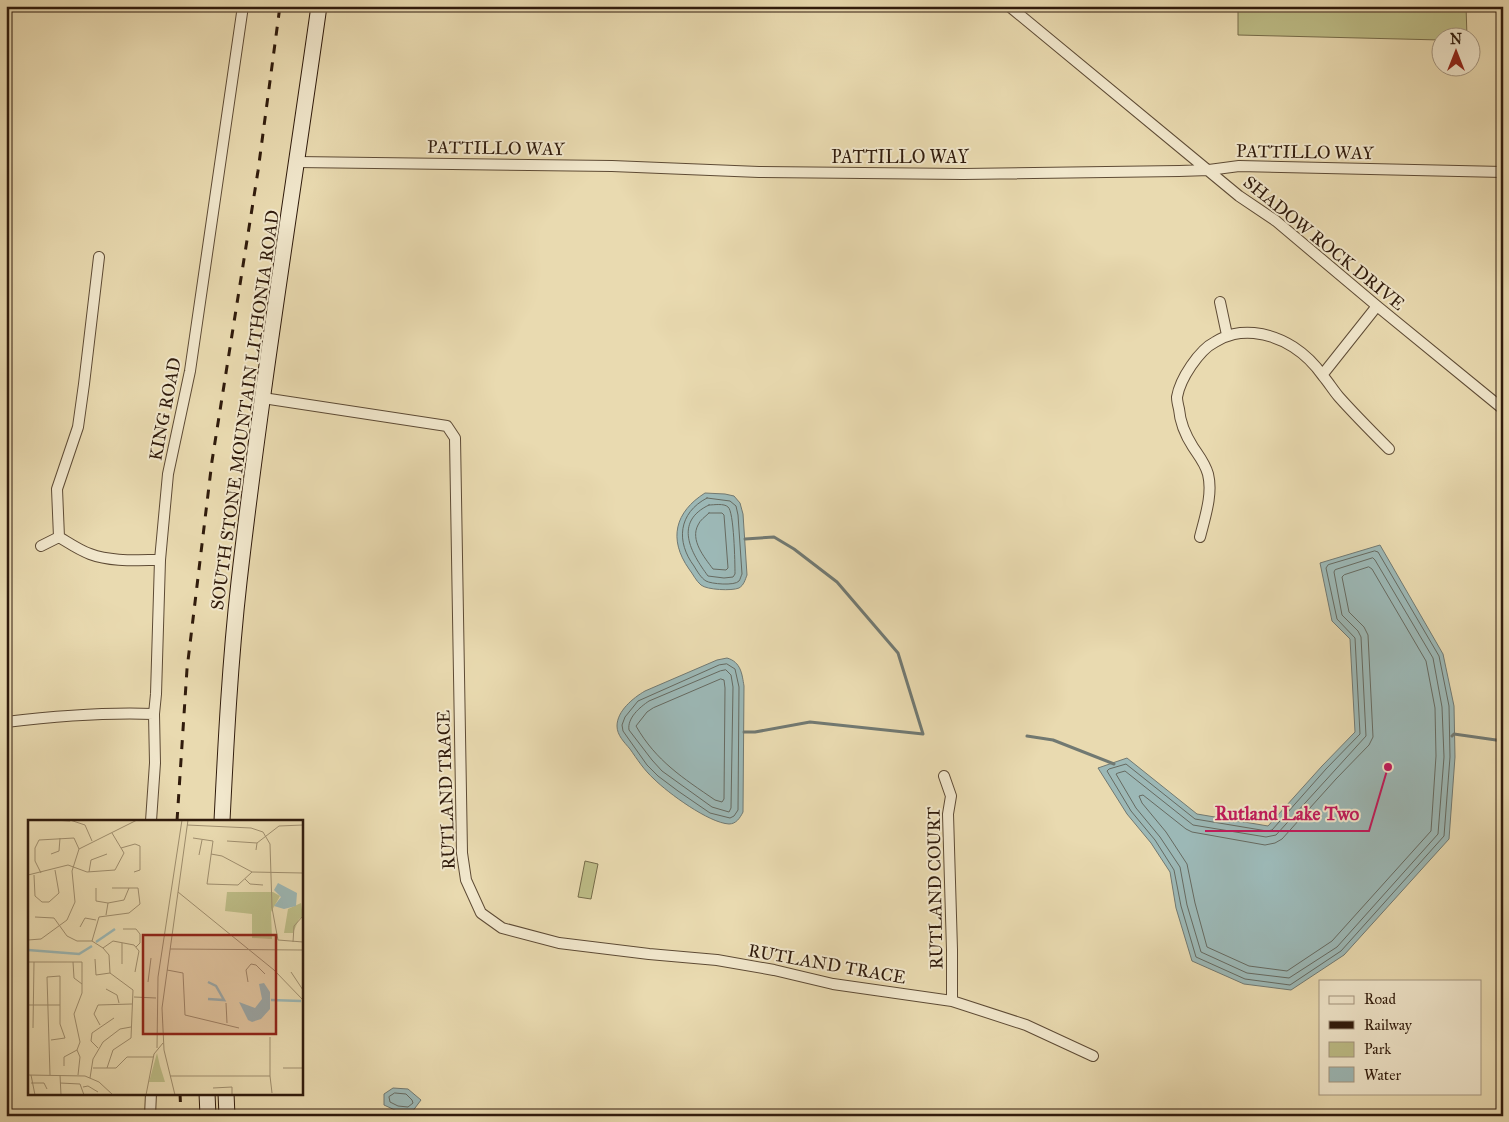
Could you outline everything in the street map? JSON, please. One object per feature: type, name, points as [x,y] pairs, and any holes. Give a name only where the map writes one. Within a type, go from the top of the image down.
[{"type":"main road","name":"SOUTH STONE MOUNTAIN LITHONIA ROAD","points":[[222,820],[229,688],[239,583],[263,398],[319,6]]},
{"type":"main road","points":[[207,1094],[208,1116]]},
{"type":"main road","points":[[226,1094],[227,1116]]},
{"type":"street","name":"KING ROAD","points":[[151,820],[155,762],[154,714],[160,560],[168,474],[190,371],[243,6]]},
{"type":"street","name":"SHADOW ROCK DRIVE","points":[[1009,6],[1239,196],[1276,221],[1503,409]]},
{"type":"street","name":"PATTILLO WAY","points":[[298,162],[612,166],[759,172],[963,174],[1179,171],[1239,166],[1503,172]]},
{"type":"street","points":[[59,537],[57,488],[78,427],[99,257]]},
{"type":"street","points":[[1220,302],[1227,335]]},
{"type":"street","points":[[1323,374],[1377,306]]},
{"type":"street","points":[[1200,537],[1210,489],[1208,475],[1204,462],[1184,430],[1177,398],[1189,368],[1198,356],[1211,344],[1227,335],[1243,332],[1268,335],[1292,345],[1323,374],[1338,396],[1389,449]]},
{"type":"street","name":"RUTLAND TRACE","points":[[263,398],[447,426],[455,438],[462,853],[466,880],[481,913],[502,928],[559,943],[718,960],[774,970],[832,984],[952,1002],[1026,1025],[1093,1056]]},
{"type":"street","points":[[59,537],[91,554],[130,560],[160,560]]},
{"type":"street","points":[[41,546],[59,537]]},
{"type":"street","points":[[6,722],[63,715],[154,714]]},
{"type":"street","name":"RUTLAND COURT","points":[[944,776],[951,796],[948,814],[952,1002]]},
{"type":"street","points":[[150,1116],[151,1094]]},
{"type":"green space","points":[[1238,6],[1466,6],[1467,28],[1432,28],[1432,40],[1238,35]]},
{"type":"green space","points":[[585,861],[598,864],[591,899],[578,897]]},
{"type":"water","points":[[705,493],[734,496],[740,503],[743,514],[747,575],[739,588],[720,590],[701,585],[682,558],[678,547],[678,527],[681,517],[695,500]]},
{"type":"water","points":[[1380,545],[1443,654],[1454,706],[1455,757],[1449,839],[1344,955],[1291,990],[1244,984],[1192,961],[1176,908],[1170,872],[1151,843],[1127,814],[1098,768],[1127,758],[1197,814],[1268,826],[1355,732],[1350,639],[1332,621],[1320,563]]},
{"type":"water","points":[[727,658],[738,665],[744,686],[743,812],[736,822],[731,824],[711,819],[700,813],[660,785],[647,772],[623,741],[617,726],[623,710],[631,701],[645,691],[717,660]]},
{"type":"water","points":[[393,1088],[408,1089],[421,1100],[412,1112],[397,1111],[384,1105],[384,1094]]},
{"type":"waterway","points":[[744,732],[755,732],[810,722],[923,734],[898,653],[837,582],[794,549],[774,537],[745,539]]},
{"type":"waterway","points":[[1452,736],[1454,734],[1503,741]]},
{"type":"waterway","points":[[1027,736],[1053,740],[1114,764]]},
{"type":"railway","points":[[177,820],[187,669],[212,461],[258,171],[280,6]]},
{"type":"railway","points":[[180,1094],[181,1116]]},
{"type":"place","name":"Rutland Lake Two","points":[[1388,767]]}]
